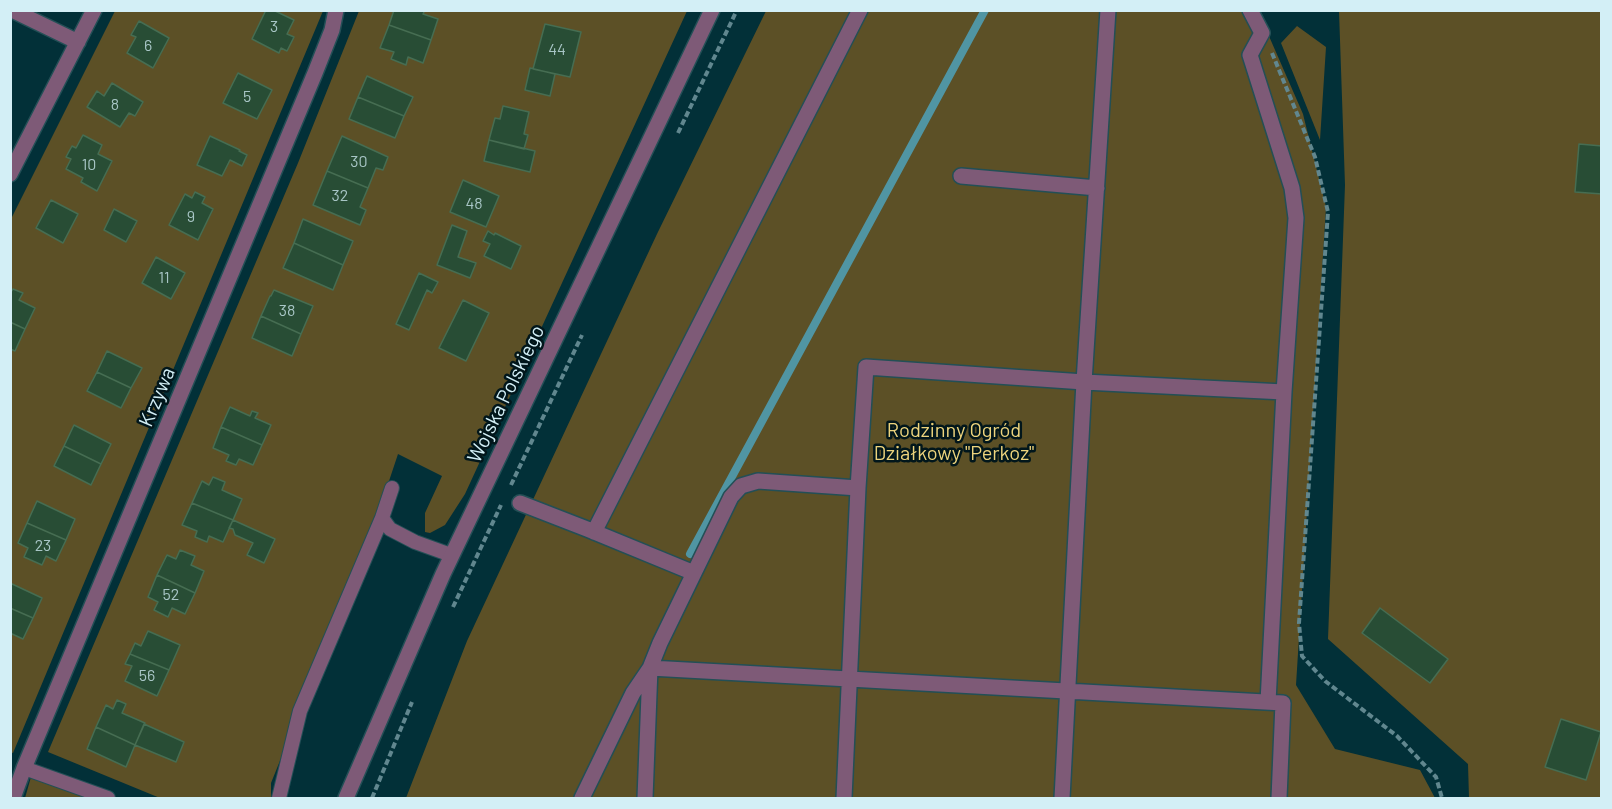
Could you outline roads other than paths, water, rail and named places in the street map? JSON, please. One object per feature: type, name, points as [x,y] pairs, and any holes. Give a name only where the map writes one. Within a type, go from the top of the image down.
[{"type":"street","points":[[12,10],[78,42]]},
{"type":"street","points":[[10,174],[94,10]]},
{"type":"street","name":"Krzywa","points":[[13,798],[315,73],[332,30],[336,10]]},
{"type":"street","name":"Wojska Polskiego","points":[[346,798],[452,555],[712,10]]},
{"type":"street","points":[[594,532],[860,10]]},
{"type":"street","points":[[1062,798],[1084,382],[1108,10]]},
{"type":"street","points":[[1250,10],[1262,33],[1250,55],[1292,188],[1296,218],[1284,392],[1268,702]]},
{"type":"street","points":[[962,176],[1097,188]]},
{"type":"street","points":[[844,798],[858,488],[866,367],[1084,382],[1284,392]]},
{"type":"street","points":[[582,798],[633,693],[650,668],[731,497],[741,486],[758,481],[858,488]]},
{"type":"street","points":[[520,503],[694,573]]},
{"type":"street","points":[[650,668],[1282,703],[1279,798]]},
{"type":"street","points":[[645,798],[650,668]]},
{"type":"lane","points":[[279,798],[300,711],[382,518],[392,488]]},
{"type":"lane","points":[[382,518],[390,528],[414,543],[452,555]]},
{"type":"lane","points":[[24,768],[108,798]]},
{"type":"waterway","points":[[690,554],[985,10]]},
{"type":"park label","name":"Rodzinny Ogród Działkowy \"Perkoz\"","points":[[954,442]]}]
